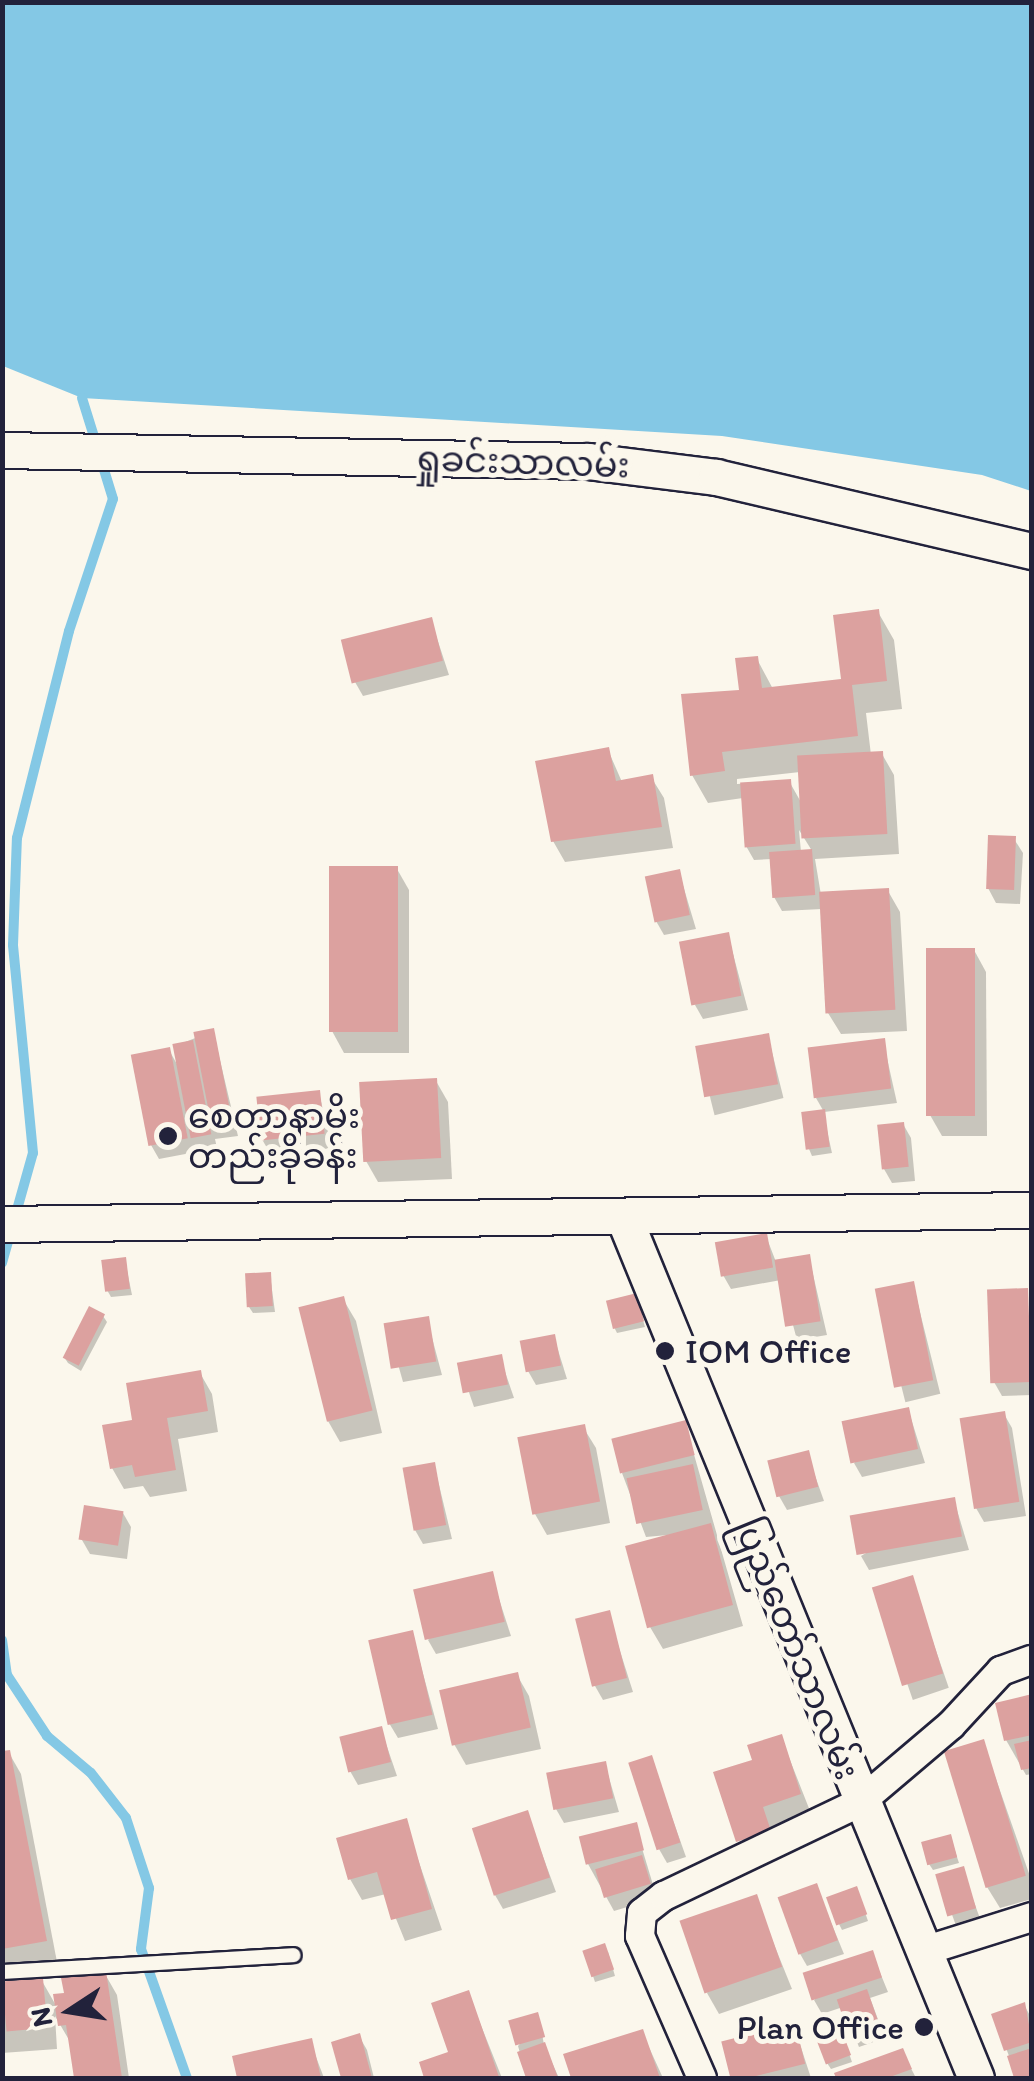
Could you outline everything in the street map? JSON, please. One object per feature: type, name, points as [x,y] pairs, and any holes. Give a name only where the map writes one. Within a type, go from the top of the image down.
[{"type":"street","name":"ရှုခင်းသာလမ်း","points":[[2,450],[651,467],[900,516],[1032,551]]},
{"type":"street","points":[[2,1224],[1032,1210]]},
{"type":"street","name":"ပြည်တော်သာလမ်း","points":[[624,1218],[859,1803],[976,2078]]},
{"type":"street","points":[[702,2078],[640,1936],[642,1912],[859,1803],[952,1725],[1000,1671],[1032,1660]]},
{"type":"street","points":[[924,1951],[1032,1917]]},
{"type":"lane","points":[[2,1972],[294,1955]]},
{"type":"water","points":[[2,3],[1031,3],[1031,491],[982,475],[722,436],[82,398],[3,366]]},
{"type":"building","points":[[879,609],[887,681],[852,685],[858,736],[722,752],[725,771],[690,776],[681,694],[739,690],[735,658],[758,656],[762,688],[841,679],[833,615]]},
{"type":"building","points":[[432,617],[443,661],[352,683],[341,640]]},
{"type":"building","points":[[609,747],[616,781],[653,774],[662,827],[551,842],[535,761]]},
{"type":"building","points":[[883,751],[887,834],[801,838],[797,756]]},
{"type":"building","points":[[791,779],[796,844],[745,847],[740,783]]},
{"type":"building","points":[[988,835],[1016,836],[1014,890],[986,889]]},
{"type":"building","points":[[812,849],[815,895],[772,898],[769,852]]},
{"type":"building","points":[[329,866],[398,866],[398,1032],[329,1032]]},
{"type":"building","points":[[680,869],[690,915],[655,922],[645,876]]},
{"type":"building","points":[[889,888],[895,1010],[825,1013],[819,892]]},
{"type":"building","points":[[729,932],[741,996],[691,1006],[679,942]]},
{"type":"building","points":[[926,948],[975,948],[975,1116],[926,1116]]},
{"type":"building","points":[[214,1028],[232,1122],[212,1126],[193,1032]]},
{"type":"building","points":[[769,1033],[778,1084],[704,1097],[695,1046]]},
{"type":"building","points":[[885,1038],[891,1089],[814,1098],[808,1048]]},
{"type":"building","points":[[193,1040],[211,1134],[191,1138],[172,1044]]},
{"type":"building","points":[[170,1047],[188,1138],[148,1146],[131,1055]]},
{"type":"building","points":[[437,1078],[441,1158],[363,1162],[359,1082]]},
{"type":"building","points":[[320,1090],[325,1134],[261,1140],[256,1097]]},
{"type":"building","points":[[825,1109],[830,1147],[806,1150],[801,1112]]},
{"type":"building","points":[[904,1122],[909,1167],[882,1170],[877,1125]]},
{"type":"building","points":[[767,1233],[773,1267],[721,1277],[715,1242]]},
{"type":"building","points":[[810,1254],[821,1321],[785,1327],[774,1260]]},
{"type":"building","points":[[126,1257],[130,1289],[105,1292],[101,1260]]},
{"type":"building","points":[[271,1272],[273,1306],[247,1307],[245,1273]]},
{"type":"building","points":[[914,1281],[933,1380],[894,1388],[875,1289]]},
{"type":"building","points":[[1028,1288],[1031,1382],[990,1383],[987,1289]]},
{"type":"building","points":[[637,1293],[644,1321],[613,1329],[606,1301]]},
{"type":"building","points":[[344,1296],[373,1410],[327,1422],[298,1307]]},
{"type":"building","points":[[89,1306],[105,1314],[79,1366],[63,1358]]},
{"type":"building","points":[[429,1316],[436,1361],[391,1369],[384,1323]]},
{"type":"building","points":[[555,1334],[561,1365],[526,1372],[520,1341]]},
{"type":"building","points":[[502,1354],[508,1384],[463,1393],[457,1363]]},
{"type":"building","points":[[201,1370],[208,1411],[167,1418],[176,1470],[135,1477],[132,1465],[110,1469],[102,1425],[132,1420],[126,1383]]},
{"type":"building","points":[[909,1407],[918,1449],[850,1463],[842,1421]]},
{"type":"building","points":[[1005,1411],[1019,1502],[974,1509],[960,1418]]},
{"type":"building","points":[[686,1420],[695,1455],[620,1474],[611,1439]]},
{"type":"building","points":[[585,1424],[600,1502],[532,1515],[517,1437]]},
{"type":"building","points":[[809,1450],[818,1487],[776,1497],[767,1460]]},
{"type":"building","points":[[435,1462],[446,1525],[414,1531],[403,1468]]},
{"type":"building","points":[[693,1464],[703,1510],[636,1524],[626,1478]]},
{"type":"building","points":[[955,1497],[962,1536],[857,1555],[850,1516]]},
{"type":"building","points":[[84,1505],[124,1511],[118,1546],[79,1540]]},
{"type":"building","points":[[711,1523],[733,1605],[647,1628],[625,1546]]},
{"type":"building","points":[[493,1571],[505,1622],[425,1640],[413,1589]]},
{"type":"building","points":[[913,1575],[943,1673],[902,1686],[872,1588]]},
{"type":"building","points":[[610,1610],[627,1678],[592,1687],[575,1619]]},
{"type":"building","points":[[413,1630],[433,1715],[388,1725],[368,1640]]},
{"type":"building","points":[[518,1672],[531,1728],[452,1746],[439,1690]]},
{"type":"building","points":[[1032,1694],[1032,1735],[1004,1741],[995,1703]]},
{"type":"building","points":[[382,1726],[391,1762],[348,1773],[339,1737]]},
{"type":"building","points":[[782,1734],[801,1794],[763,1807],[771,1831],[736,1842],[713,1772],[752,1760],[747,1745]]},
{"type":"building","points":[[984,1739],[1026,1876],[986,1888],[944,1751]]},
{"type":"building","points":[[1032,1740],[1032,1768],[1021,1770],[1014,1744]]},
{"type":"building","points":[[10,1750],[47,1941],[2,1949],[2,1751]]},
{"type":"building","points":[[652,1755],[680,1842],[657,1850],[628,1763]]},
{"type":"building","points":[[606,1761],[613,1798],[553,1810],[546,1773]]},
{"type":"building","points":[[528,1810],[550,1878],[494,1896],[472,1828]]},
{"type":"building","points":[[407,1818],[432,1909],[391,1920],[377,1872],[348,1880],[336,1838]]},
{"type":"building","points":[[637,1822],[644,1850],[586,1865],[579,1837]]},
{"type":"building","points":[[951,1834],[957,1857],[927,1865],[921,1842]]},
{"type":"building","points":[[642,1855],[651,1884],[604,1898],[595,1869]]},
{"type":"building","points":[[964,1866],[976,1908],[947,1917],[935,1874]]},
{"type":"building","points":[[817,1883],[838,1940],[798,1955],[778,1897]]},
{"type":"building","points":[[857,1886],[867,1914],[836,1925],[826,1897]]},
{"type":"building","points":[[757,1894],[782,1967],[705,1994],[679,1921]]},
{"type":"building","points":[[605,1943],[614,1969],[591,1977],[582,1951]]},
{"type":"building","points":[[873,1950],[882,1978],[812,2000],[803,1973]]},
{"type":"building","points":[[106,1971],[122,2078],[74,2078],[66,2025],[58,2026],[53,1994],[64,1993],[61,1978]]},
{"type":"building","points":[[43,1978],[47,2028],[7,2031],[2,1982]]},
{"type":"building","points":[[867,1989],[879,2024],[849,2034],[837,1999]]},
{"type":"building","points":[[469,1990],[499,2077],[424,2078],[419,2062],[448,2052],[431,2003]]},
{"type":"building","points":[[1025,2002],[1032,2042],[1004,2051],[991,2014]]},
{"type":"building","points":[[538,2012],[545,2037],[515,2046],[508,2021]]},
{"type":"building","points":[[795,2023],[805,2064],[748,2078],[730,2078],[721,2041]]},
{"type":"building","points":[[840,2026],[851,2055],[826,2065],[815,2036]]},
{"type":"building","points":[[643,2029],[660,2078],[571,2078],[563,2054]]},
{"type":"building","points":[[360,2033],[372,2078],[341,2078],[331,2042]]},
{"type":"building","points":[[312,2038],[321,2078],[237,2078],[232,2056]]},
{"type":"building","points":[[545,2042],[558,2078],[526,2078],[517,2052]]},
{"type":"building","points":[[903,2048],[912,2069],[887,2078],[836,2078],[834,2073]]},
{"type":"building","points":[[1032,2048],[1032,2078],[1014,2078],[1007,2056]]},
{"type":"waterway","points":[[82,398],[96,443]]},
{"type":"waterway","points":[[2,1263],[33,1153],[13,945],[17,838],[69,631],[113,499],[101,460]]},
{"type":"waterway","points":[[2,1640],[7,1675],[47,1736],[91,1773],[126,1818],[149,1888],[141,1949],[187,2078]]},
{"type":"place","name":"စေတာနာမိုး တည်းခိုခန်း","points":[[168,1136]]},
{"type":"place","name":"IOM Office","points":[[665,1351]]},
{"type":"place","name":"Plan Office","points":[[924,2027]]}]
